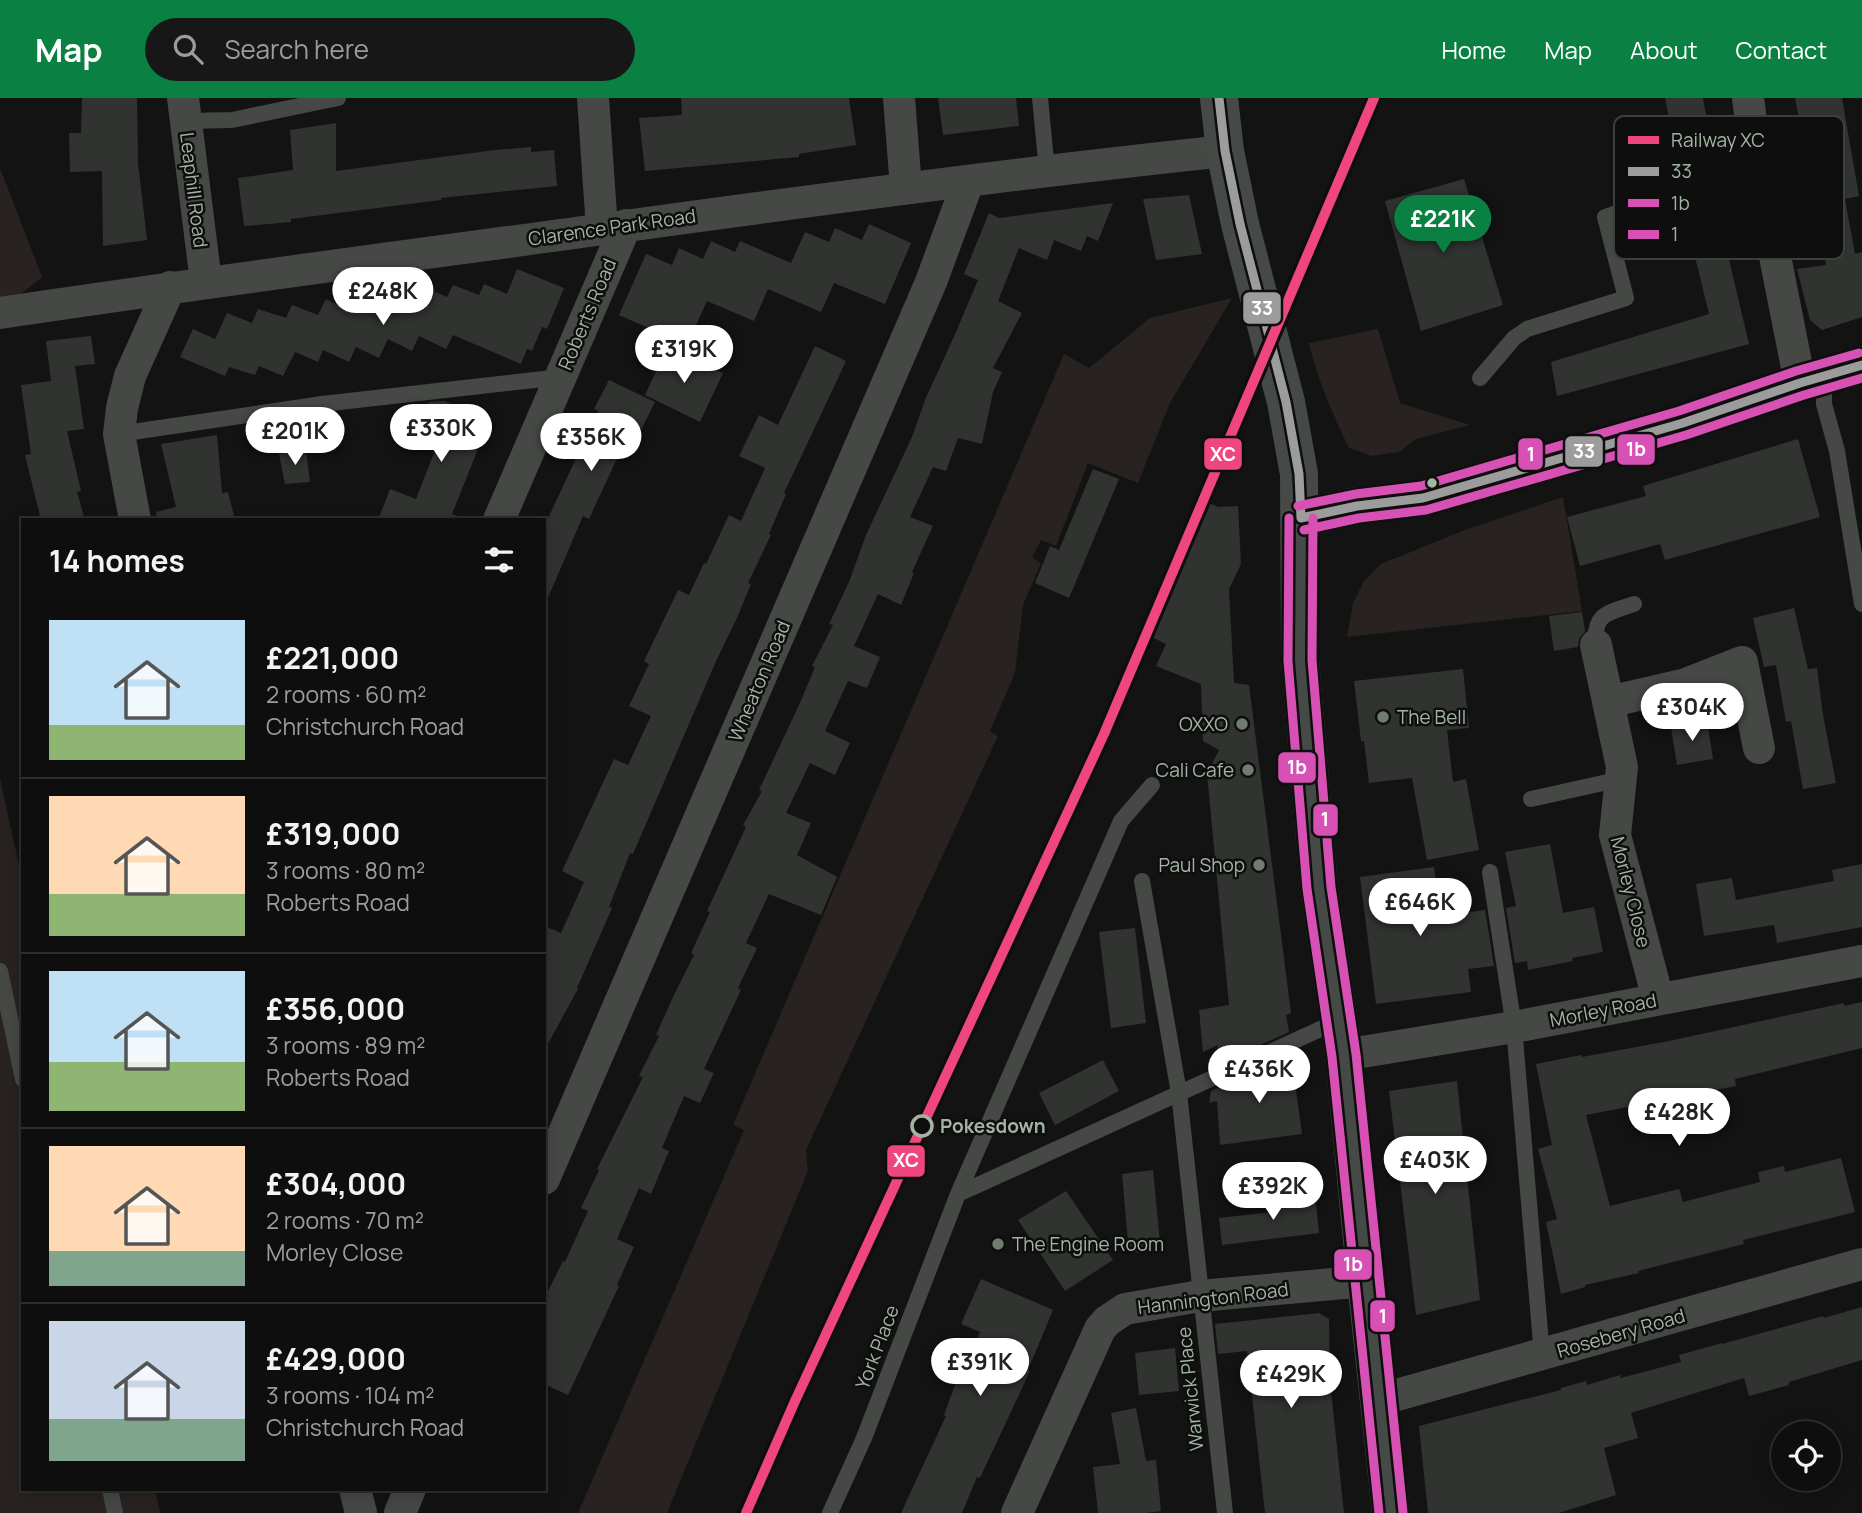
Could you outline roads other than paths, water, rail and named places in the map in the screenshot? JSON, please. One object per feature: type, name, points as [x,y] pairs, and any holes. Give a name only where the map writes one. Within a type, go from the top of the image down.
[{"type":"main road","points":[[1219,98],[1225,151],[1240,224],[1286,402],[1299,474],[1300,660],[1319,888],[1341,1038],[1391,1513]]},
{"type":"street","points":[[593,98],[614,227]]},
{"type":"street","points":[[899,98],[906,188]]},
{"type":"street","points":[[1748,98],[1750,116]]},
{"type":"street","name":"Leaphill Road","points":[[184,110],[206,282]]},
{"type":"street","name":"Clarence Park Road","points":[[0,313],[206,282],[906,188],[1225,151]]},
{"type":"street","name":"Wheaton Road","points":[[546,1174],[931,282],[968,182]]},
{"type":"street","name":"Roberts Road","points":[[500,518],[561,377],[614,227]]},
{"type":"street","points":[[1781,259],[1812,379]]},
{"type":"street","points":[[135,518],[119,434],[122,408],[130,376],[170,287]]},
{"type":"street","points":[[1301,518],[1357,506],[1423,498],[1683,423],[1862,365]]},
{"type":"street","name":"Morley Close","points":[[1595,645],[1622,767],[1615,835],[1658,999]]},
{"type":"street","points":[[1608,702],[1686,684],[1742,662],[1759,748]]},
{"type":"street","name":"Morley Road","points":[[1341,1038],[1514,1027],[1862,961]]},
{"type":"street","name":"Rosebery Road","points":[[1379,1400],[1862,1264]]},
{"type":"street","name":"Hannington Road","points":[[1017,1513],[1100,1329],[1125,1309],[1200,1296],[1366,1281]]},
{"type":"street","points":[[356,1491],[361,1513]]},
{"type":"street","points":[[400,1513],[409,1491]]},
{"type":"lane","points":[[184,110],[232,120],[338,98]]},
{"type":"lane","points":[[1040,98],[1047,171]]},
{"type":"lane","points":[[1614,214],[1605,217],[1614,252]]},
{"type":"lane","points":[[1480,378],[1514,338],[1527,329],[1626,298],[1616,259]]},
{"type":"lane","points":[[119,434],[322,404],[561,377]]},
{"type":"lane","points":[[1812,379],[1824,404],[1837,452],[1862,604]]},
{"type":"lane","points":[[1595,645],[1594,629],[1606,614],[1634,604]]},
{"type":"lane","points":[[1531,799],[1621,779]]},
{"type":"lane","name":"York Place","points":[[830,1513],[864,1438],[958,1194],[1121,821],[1152,785]]},
{"type":"lane","points":[[1490,872],[1514,1027],[1542,1355]]},
{"type":"lane","name":"Warwick Place","points":[[1142,881],[1179,1093],[1225,1513]]},
{"type":"lane","points":[[0,971],[21,1070]]},
{"type":"lane","points":[[958,1194],[1179,1093],[1341,1038]]},
{"type":"lane","points":[[110,1491],[115,1513]]},
{"type":"rail line","name":"XC","points":[[746,1513],[795,1401],[1104,734],[1374,98]]},
{"type":"place","name":"The Bell","points":[[1383,717]]},
{"type":"place","name":"OXXO","points":[[1242,724]]},
{"type":"place","name":"Cali Cafe","points":[[1248,770]]},
{"type":"place","name":"Paul Shop","points":[[1259,865]]},
{"type":"place","name":"Pokesdown","points":[[922,1126]]},
{"type":"place","name":"The Engine Room","points":[[998,1244]]}]
